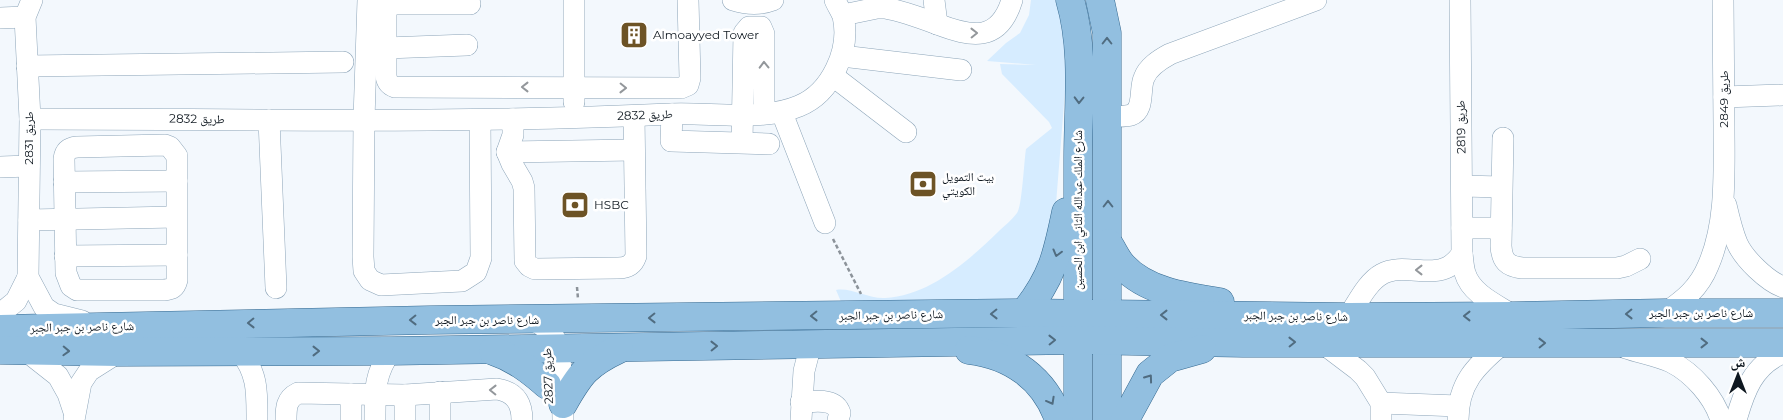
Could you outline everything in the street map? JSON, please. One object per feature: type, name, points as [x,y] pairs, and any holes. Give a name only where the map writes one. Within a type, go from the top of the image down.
[{"type":"main road","name":"شارع الملك عبدالله الثاني ابن الحسين","points":[[1070,0],[1074,14],[1080,78],[1078,154],[1078,420]]},
{"type":"main road","points":[[1100,0],[1107,32],[1108,420]]},
{"type":"main road","points":[[1024,314],[1043,287],[1056,259],[1078,154]]},
{"type":"main road","points":[[1108,243],[1121,265],[1135,278],[1147,284],[1191,298],[1300,316]]},
{"type":"main road","name":"شارع ناصر بن جبر الجبر","points":[[12,350],[119,352],[484,349],[552,334],[620,348],[898,343],[1078,327],[1300,316],[1783,313]]},
{"type":"main road","name":"شارع ناصر بن جبر الجبر","points":[[0,329],[100,326],[552,334],[872,315],[1024,314],[1078,327]]},
{"type":"main road","name":"شارع ناصر بن جبر الجبر","points":[[1108,327],[1243,343],[1783,343]]},
{"type":"main road","points":[[898,343],[976,351],[1010,362],[1032,376],[1042,387],[1055,408],[1059,420]]},
{"type":"main road","points":[[1125,420],[1150,374],[1170,358],[1209,348],[1243,343]]},
{"type":"main road","points":[[484,349],[502,354],[533,372],[556,407],[577,379],[590,366],[620,348]]},
{"type":"street","points":[[574,0],[574,117]]},
{"type":"street","points":[[380,1],[386,48],[386,76],[390,85],[401,87],[680,88],[688,85],[690,78],[688,0]]},
{"type":"street","points":[[733,0],[756,4],[773,0]]},
{"type":"street","points":[[928,27],[934,0]]},
{"type":"street","points":[[906,132],[837,66],[839,9],[865,23],[873,22],[928,27],[961,33],[984,33],[1004,19],[1012,0]]},
{"type":"street","points":[[1108,116],[1126,116],[1136,112],[1140,105],[1144,77],[1161,59],[1316,0]]},
{"type":"street","name":"طريق 2819","points":[[1460,0],[1462,254],[1464,272],[1471,286],[1476,291],[1514,316]]},
{"type":"street","name":"طريق 2849","points":[[1665,313],[1684,301],[1708,266],[1716,239],[1724,198],[1723,0]]},
{"type":"street","points":[[380,1],[470,4]]},
{"type":"street","points":[[380,1],[364,119],[364,270],[370,280],[381,285],[462,281],[476,272],[481,258],[480,120]]},
{"type":"street","points":[[0,18],[29,9]]},
{"type":"street","name":"طريق 2831","points":[[0,314],[16,300],[28,277],[30,119],[27,66],[29,9]]},
{"type":"street","points":[[742,142],[744,32],[749,27],[761,27],[764,34],[773,113],[826,224]]},
{"type":"street","points":[[386,48],[467,45]]},
{"type":"street","points":[[27,66],[343,62]]},
{"type":"street","points":[[837,66],[961,70]]},
{"type":"street","name":"طريق 2832","points":[[30,119],[480,120],[510,133],[574,117],[773,113],[802,105],[814,97],[820,92],[837,66]]},
{"type":"street","points":[[438,87],[438,120]]},
{"type":"street","points":[[1724,97],[1783,95]]},
{"type":"street","points":[[672,114],[671,141],[769,144]]},
{"type":"street","points":[[634,116],[636,256],[630,266],[618,268],[534,269],[529,266],[525,260],[524,188],[512,164],[510,133],[634,150]]},
{"type":"street","points":[[269,120],[276,288]]},
{"type":"street","points":[[1503,138],[1501,228],[1502,255],[1506,262],[1514,267],[1617,268],[1640,259]]},
{"type":"street","points":[[165,145],[174,150],[177,156],[177,280],[175,286],[171,290],[77,290],[71,286],[67,280],[65,256],[64,182],[65,154],[70,148],[165,145]]},
{"type":"street","points":[[0,167],[29,166]]},
{"type":"street","points":[[64,182],[177,181]]},
{"type":"street","points":[[1462,186],[1501,187]]},
{"type":"street","name":"طريق 2849","points":[[1724,198],[1738,246],[1758,271],[1783,287]]},
{"type":"street","points":[[29,220],[176,217]]},
{"type":"street","points":[[1462,228],[1501,228]]},
{"type":"street","points":[[1348,317],[1380,274],[1397,270],[1444,269],[1462,254]]},
{"type":"street","points":[[65,256],[177,255]]},
{"type":"street","name":"طريق 2831","points":[[28,277],[44,307],[54,314],[100,326]]},
{"type":"street","name":"طريق 2827","points":[[552,334],[556,407]]},
{"type":"street","points":[[1320,342],[1365,377],[1381,412],[1458,413],[1467,379],[1475,368],[1502,344]]},
{"type":"street","points":[[1609,343],[1671,362],[1690,375],[1706,392],[1718,409],[1721,420]]},
{"type":"street","points":[[800,344],[794,366],[799,414],[830,402],[835,404],[840,413],[838,420]]},
{"type":"street","points":[[12,350],[58,376],[68,394],[74,416]]},
{"type":"street","points":[[240,351],[252,368],[255,378],[257,420]]},
{"type":"street","points":[[375,420],[375,394],[379,371],[391,351]]},
{"type":"street","points":[[74,416],[81,383],[89,371],[119,352]]},
{"type":"street","points":[[1736,420],[1748,384],[1760,367],[1775,356],[1783,353]]},
{"type":"street","points":[[286,420],[287,402],[298,393],[405,395],[497,389],[513,395],[519,402],[522,410],[522,420]]},
{"type":"street","points":[[440,392],[440,420]]},
{"type":"street","points":[[351,394],[351,420]]},
{"type":"street","points":[[405,395],[405,420]]},
{"type":"path","points":[[826,224],[872,315]]},
{"type":"shaded area","points":[[1031,0],[1058,0],[1067,66],[1056,204],[1048,245],[1026,293],[1011,303],[842,304],[836,290],[847,290],[885,298],[901,296],[932,284],[961,265],[1017,213],[1022,193],[1026,149],[1052,128],[1049,122],[1002,74],[1000,64],[1036,65],[987,61],[1020,33],[1029,15]]},
{"type":"place","name":"Almoayyed Tower","points":[[634,35]]},
{"type":"place","name":"بيت التمويل الكويتي","points":[[923,184]]},
{"type":"place","name":"HSBC","points":[[575,205]]}]
